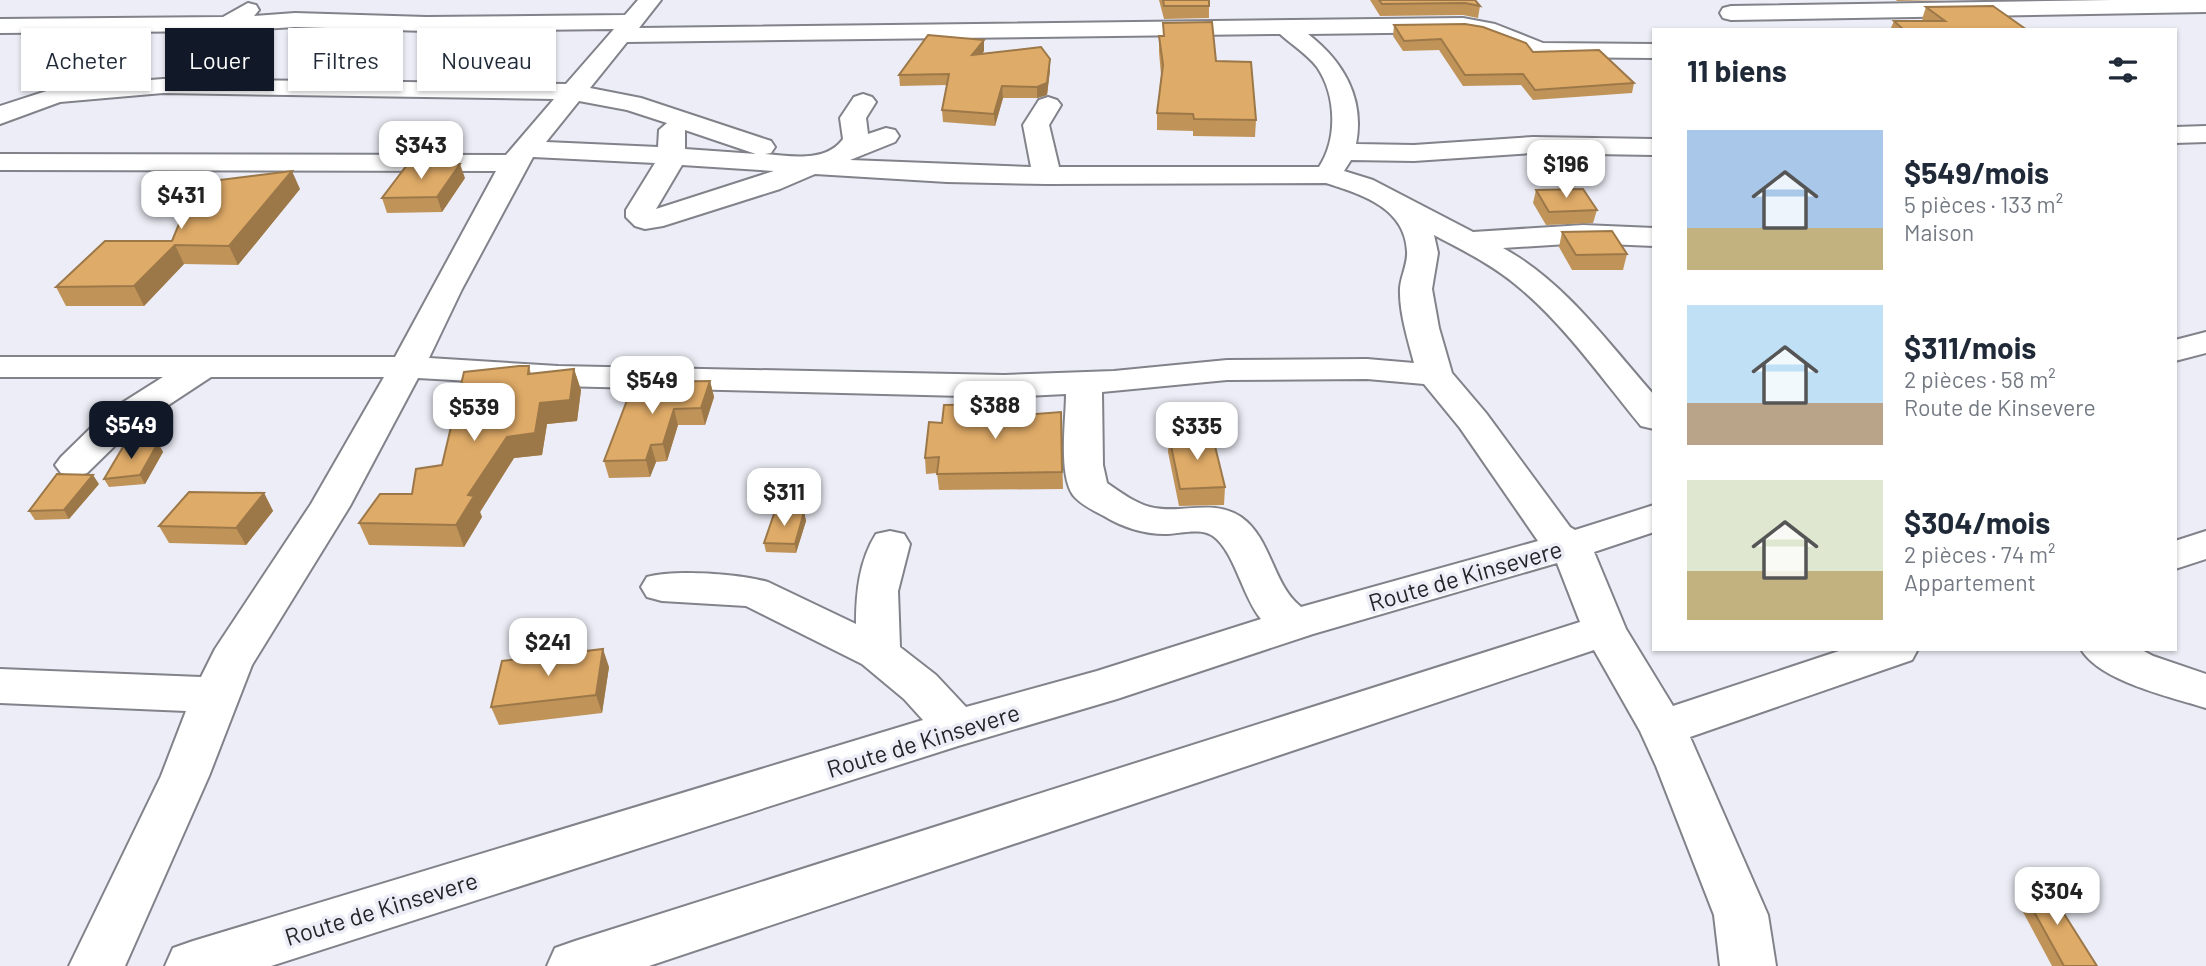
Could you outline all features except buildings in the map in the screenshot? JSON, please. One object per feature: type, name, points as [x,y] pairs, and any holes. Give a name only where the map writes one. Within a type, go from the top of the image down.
[{"type":"street","points":[[228,24],[261,0]]},
{"type":"street","points":[[1737,20],[2206,5]]},
{"type":"street","points":[[0,26],[228,24],[295,19],[426,24],[634,19],[1077,21],[1288,29],[1463,25],[1502,34],[1540,50],[1652,51]]},
{"type":"street","points":[[97,966],[185,776],[215,695],[231,661],[330,506],[407,368],[451,279],[519,156],[634,19]]},
{"type":"street","points":[[1288,29],[1316,52],[1336,81],[1346,125],[1335,163]]},
{"type":"street","points":[[0,116],[47,96],[72,90],[175,86],[571,92],[632,103],[768,149],[827,159],[856,139],[853,118],[863,102]]},
{"type":"street","points":[[1047,176],[1036,125],[1048,105]]},
{"type":"street","points":[[673,117],[671,155],[661,180],[641,210],[641,216],[645,220],[750,190],[886,136]]},
{"type":"street","points":[[2177,135],[2206,134]]},
{"type":"street","points":[[0,162],[671,155],[827,159],[1047,176],[1335,163],[1414,153],[1533,145],[1652,147]]},
{"type":"street","points":[[1335,163],[1363,186],[1502,260],[1553,302],[1652,416]]},
{"type":"street","points":[[1400,204],[1420,236],[1423,253],[1416,289],[1422,328],[1434,375],[1473,421],[1556,536],[1571,545],[1605,630],[1662,728],[1680,766],[1741,915],[1748,966]]},
{"type":"street","points":[[1469,241],[1583,234],[1652,237]]},
{"type":"street","points":[[2177,350],[2206,342]]},
{"type":"street","points":[[0,367],[407,368],[558,376],[961,385],[1084,382],[1227,370],[1367,369],[1434,375]]},
{"type":"street","points":[[74,465],[119,421],[203,367]]},
{"type":"street","points":[[1084,382],[1084,465],[1089,489],[1108,503],[1137,517],[1156,521],[1207,519],[1226,526],[1239,538],[1266,594],[1286,620],[1298,623]]},
{"type":"street","name":"Route de Kinsevere","points":[[193,966],[957,728],[1101,687],[1298,623],[1571,545],[1652,519]]},
{"type":"street","points":[[878,653],[877,591],[890,544]]},
{"type":"street","points":[[2177,554],[2206,545]]},
{"type":"street","points":[[662,587],[753,592],[878,653],[920,687],[957,728]]},
{"type":"street","points":[[575,966],[1605,630]]},
{"type":"street","points":[[1662,728],[1890,651]]},
{"type":"street","points":[[2107,651],[2137,668],[2206,691]]},
{"type":"street","points":[[0,686],[215,695]]}]
